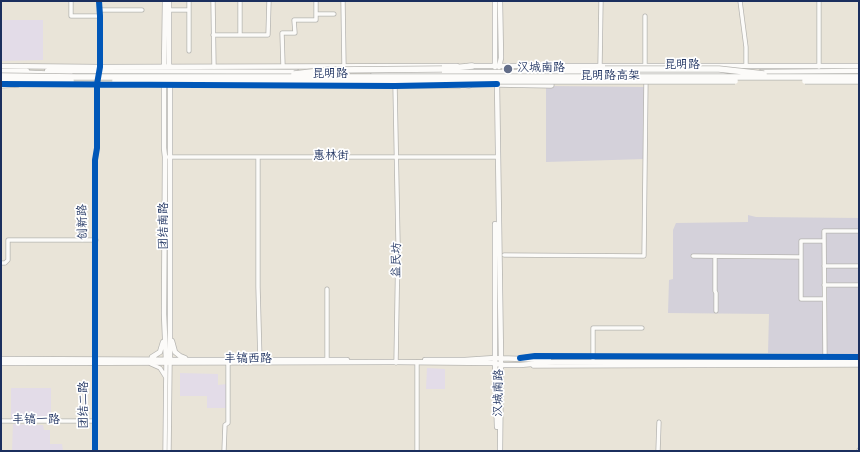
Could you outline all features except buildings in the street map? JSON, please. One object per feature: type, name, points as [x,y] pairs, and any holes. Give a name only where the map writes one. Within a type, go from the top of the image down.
[{"type":"highway","points":[[275,77],[322,70],[442,69],[472,66]]},
{"type":"highway","points":[[550,66],[580,69],[603,67],[719,69],[784,77]]},
{"type":"highway","points":[[3,71],[92,77]]},
{"type":"highway","name":"昆明路高架","points":[[1,76],[859,77]]},
{"type":"highway","name":"昆明路高架","points":[[1,80],[859,81]]},
{"type":"highway","points":[[3,84],[48,83],[64,81]]},
{"type":"highway","points":[[286,81],[308,85],[456,83],[469,85]]},
{"type":"highway","points":[[495,84],[684,84],[720,81]]},
{"type":"main road","name":"团结南路","points":[[165,1],[167,69],[170,84],[167,157],[168,361]]},
{"type":"main road","name":"团结南路","points":[[167,157],[164,148],[164,84],[167,69],[169,1]]},
{"type":"main road","points":[[495,1],[497,66]]},
{"type":"main road","points":[[497,66],[501,58],[500,1]]},
{"type":"main road","name":"昆明路","points":[[3,71],[344,65],[550,66]]},
{"type":"main road","name":"昆明路","points":[[1,66],[100,70]]},
{"type":"main road","name":"汉城南路","points":[[497,66],[495,72],[495,84],[501,358],[498,451]]},
{"type":"main road","name":"昆明路","points":[[603,67],[859,66]]},
{"type":"main road","name":"昆明路","points":[[167,69],[344,72],[859,71]]},
{"type":"main road","name":"汉城南路","points":[[496,157],[495,363],[498,451]]},
{"type":"main road","points":[[167,331],[175,352],[183,357],[192,359]]},
{"type":"main road","points":[[145,361],[155,357],[160,352],[163,347],[167,331]]},
{"type":"main road","name":"丰镐西路","points":[[168,361],[192,359],[260,361],[396,361],[495,358],[520,358],[534,360],[825,358],[859,361]]},
{"type":"main road","name":"丰镐西路","points":[[1,359],[228,363],[327,360],[396,361],[417,363],[495,363],[501,365],[555,362],[859,361]]},
{"type":"main road","name":"丰镐西路","points":[[1,363],[96,361]]},
{"type":"street","points":[[71,1],[71,16],[100,16]]},
{"type":"street","name":"创新路","points":[[96,361],[97,84],[100,70],[99,1]]},
{"type":"street","points":[[189,1],[189,51]]},
{"type":"street","points":[[212,1],[214,67]]},
{"type":"street","points":[[240,1],[240,35]]},
{"type":"street","points":[[213,35],[268,35],[268,1]]},
{"type":"street","points":[[283,66],[282,33],[294,33],[294,20],[316,20],[316,1]]},
{"type":"street","points":[[343,1],[344,72]]},
{"type":"street","points":[[601,1],[603,67]]},
{"type":"street","points":[[740,1],[746,48],[746,66]]},
{"type":"street","points":[[819,1],[819,66]]},
{"type":"street","points":[[100,10],[142,10]]},
{"type":"street","points":[[169,10],[189,10]]},
{"type":"street","points":[[316,14],[334,14]]},
{"type":"street","points":[[645,16],[645,66]]},
{"type":"street","points":[[3,71],[3,84]]},
{"type":"street","name":"益民坊","points":[[395,72],[398,242],[396,361]]},
{"type":"street","points":[[504,255],[644,256],[647,84],[645,72]]},
{"type":"street","name":"昆明路","points":[[3,84],[395,86],[495,84]]},
{"type":"street","name":"惠林街","points":[[167,157],[496,157]]},
{"type":"street","points":[[258,157],[258,287],[260,361]]},
{"type":"street","points":[[825,358],[824,231],[859,231]]},
{"type":"street","points":[[1,263],[5,263],[8,260],[8,240],[96,240]]},
{"type":"street","points":[[824,241],[801,241],[801,299],[824,299]]},
{"type":"street","points":[[693,256],[801,257]]},
{"type":"street","points":[[715,256],[716,311]]},
{"type":"street","points":[[824,266],[859,266]]},
{"type":"street","points":[[824,285],[859,285]]},
{"type":"street","points":[[327,289],[327,360]]},
{"type":"street","points":[[593,359],[593,328],[642,328]]},
{"type":"street","name":"团结二路","points":[[95,451],[96,361]]},
{"type":"street","points":[[145,361],[160,368],[165,374],[165,379]]},
{"type":"street","name":"团结南路","points":[[165,451],[165,379],[168,361]]},
{"type":"street","name":"团结南路","points":[[168,361],[169,451]]},
{"type":"street","points":[[224,451],[225,425],[228,423],[228,363]]},
{"type":"street","points":[[417,363],[417,451]]},
{"type":"street","name":"丰镐一路","points":[[1,421],[95,421]]},
{"type":"street","points":[[658,422],[658,451]]},
{"type":"shaded area","points":[[1,20],[43,20],[43,60],[1,61]]},
{"type":"shaded area","points":[[546,86],[644,87],[645,159],[546,162]]},
{"type":"shaded area","points":[[748,215],[756,217],[859,218],[859,354],[768,353],[769,314],[668,313],[669,280],[673,279],[673,230],[676,223],[748,222]]},
{"type":"shaded area","points":[[427,368],[445,369],[445,389],[426,389]]},
{"type":"shaded area","points":[[180,373],[218,374],[218,385],[227,384],[227,408],[207,408],[207,396],[180,396]]},
{"type":"shaded area","points":[[11,388],[51,388],[51,419],[11,419]]},
{"type":"shaded area","points":[[13,424],[43,425],[44,430],[50,430],[50,444],[62,444],[63,451],[12,451]]},
{"type":"cycle path","points":[[95,451],[95,160],[97,148],[97,84],[100,67],[99,1]]},
{"type":"cycle path","points":[[1,84],[395,86],[497,84]]},
{"type":"cycle path","points":[[520,358],[535,356],[859,357]]},
{"type":"place","name":"汉城南路","points":[[508,69]]}]
